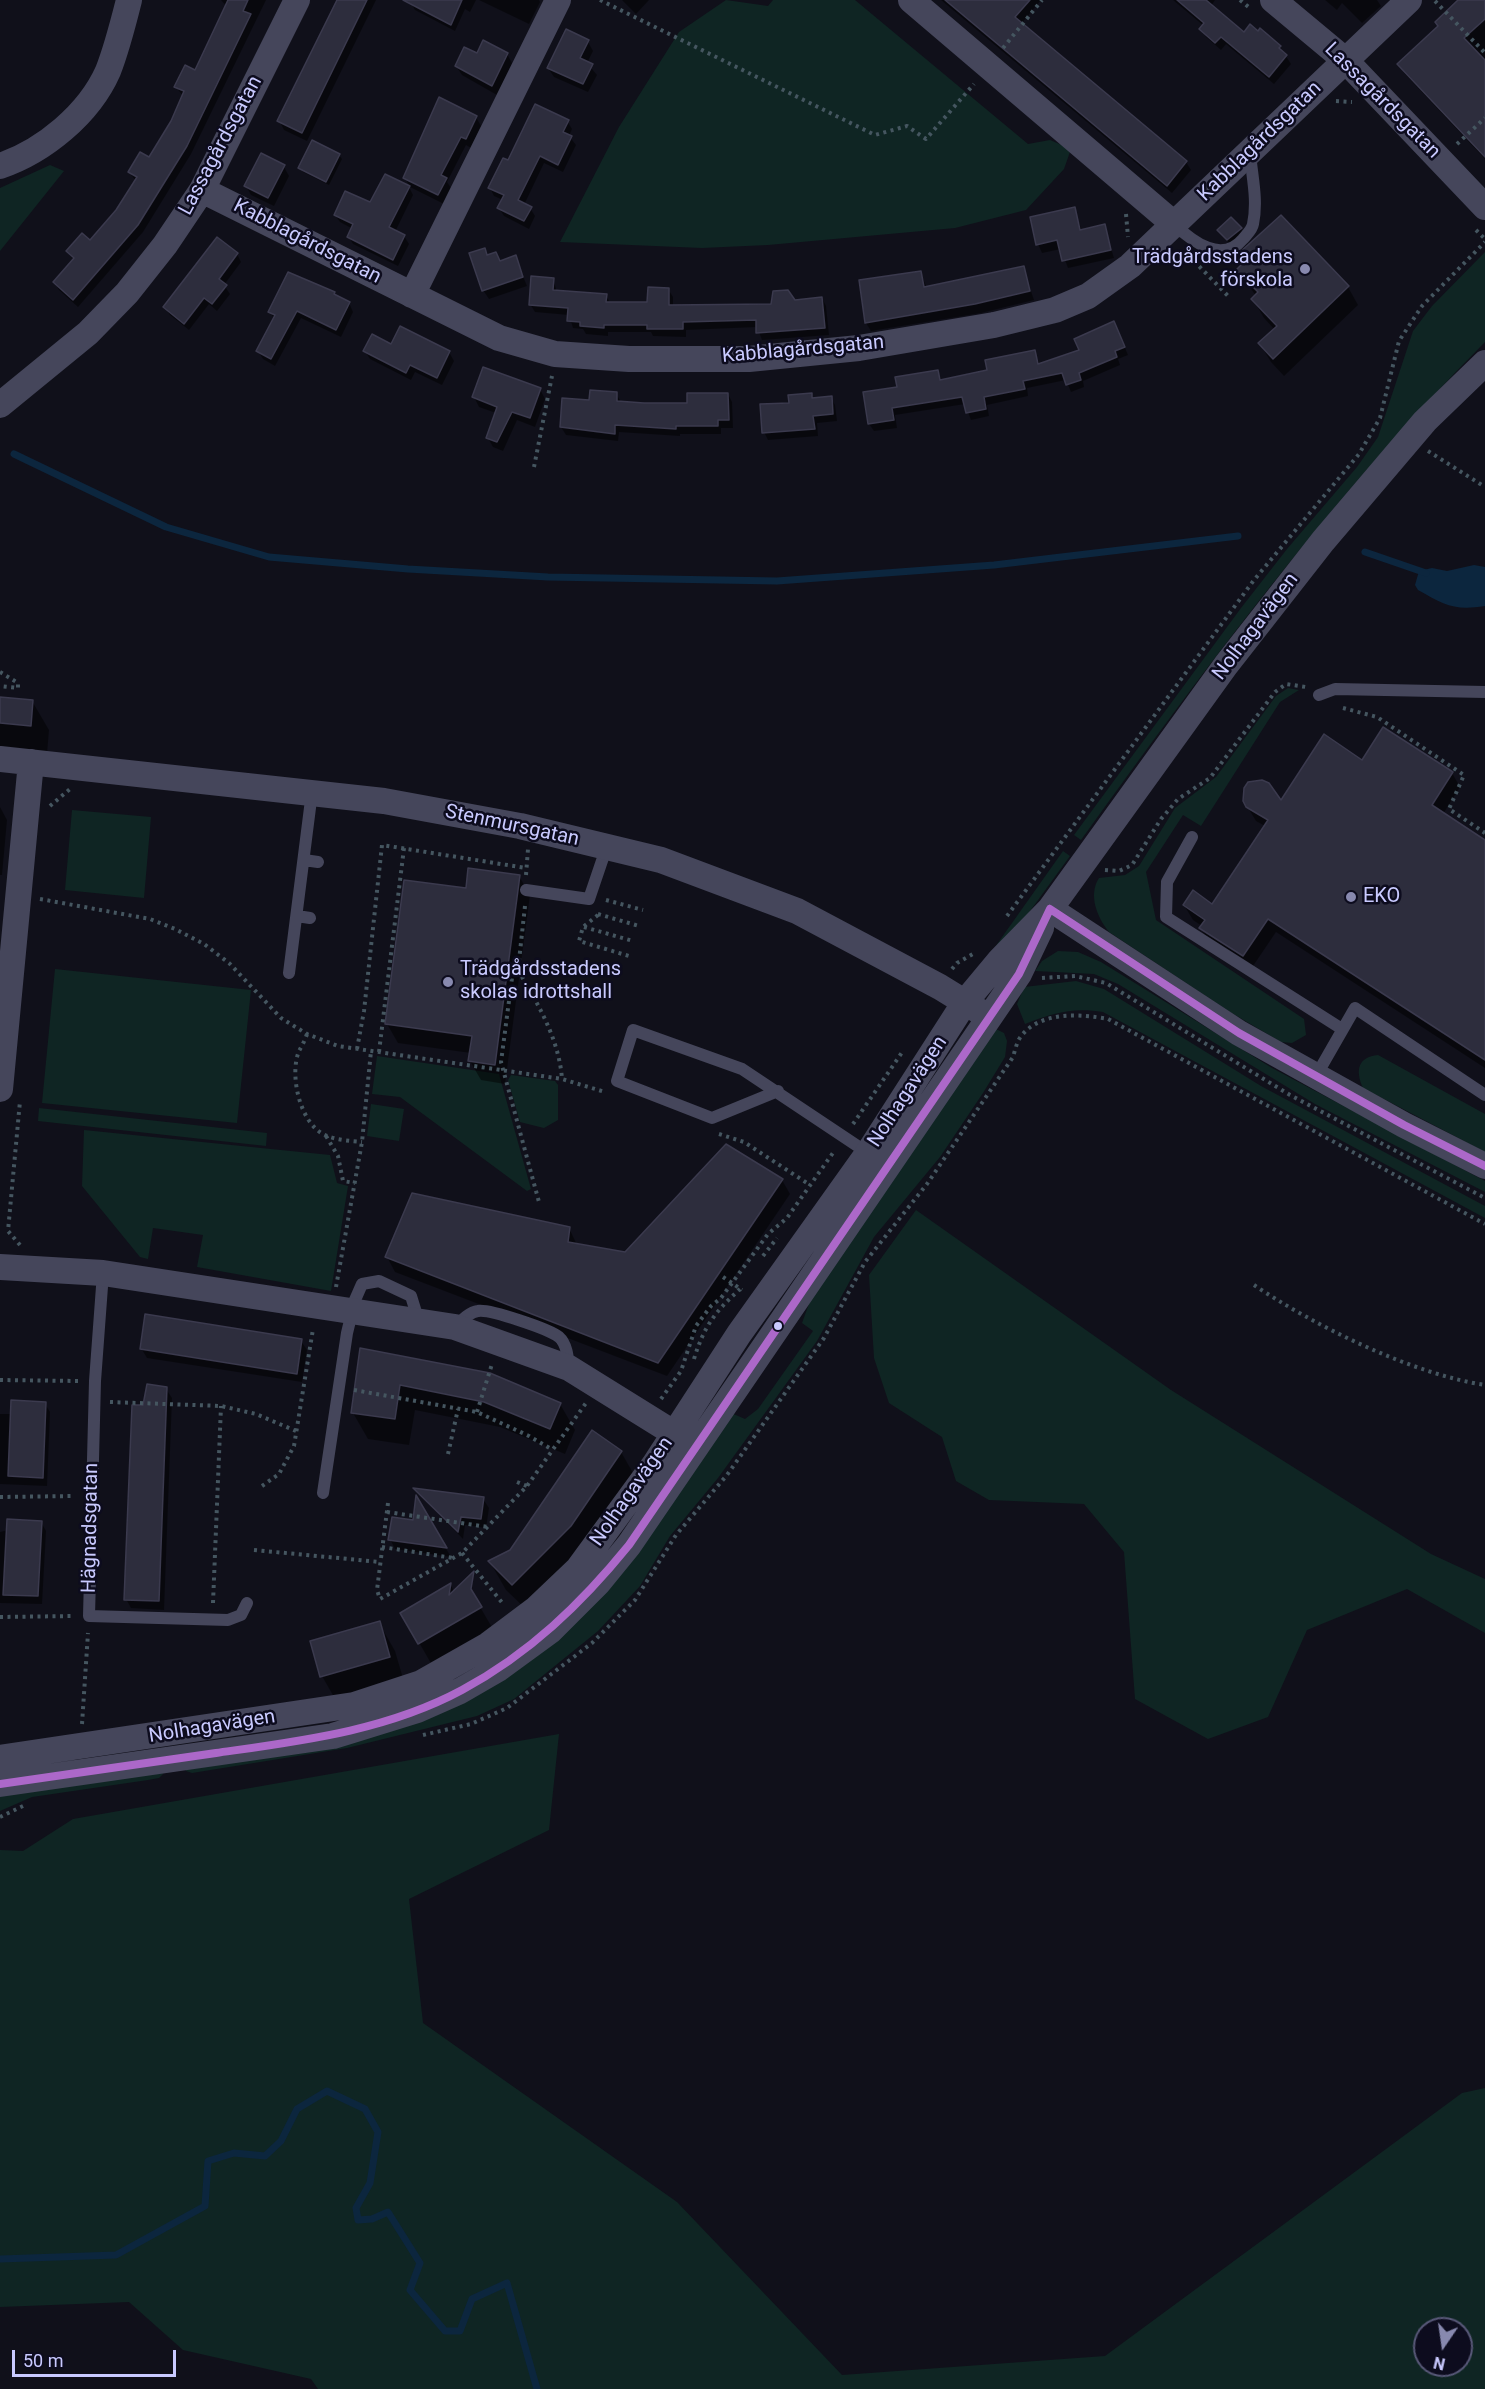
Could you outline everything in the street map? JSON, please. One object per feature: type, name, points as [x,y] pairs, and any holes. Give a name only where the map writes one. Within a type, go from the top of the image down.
[{"type":"street","points":[[0,166],[35,149],[58,133],[95,93],[107,73],[129,0]]},
{"type":"street","name":"Lassagårdsgatan","points":[[0,405],[41,375],[88,333],[127,293],[202,190],[297,0]]},
{"type":"street","points":[[412,295],[558,0]]},
{"type":"street","points":[[911,0],[1182,231]]},
{"type":"street","name":"Kabblagårdsgatan","points":[[202,190],[499,338],[555,354],[629,359],[749,358],[860,348],[994,325],[1055,310],[1088,296],[1182,231],[1250,153],[1345,60],[1418,4]]},
{"type":"street","name":"Lassagårdsgatan","points":[[1265,7],[1345,60],[1477,215]]},
{"type":"street","name":"Nolhagavägen","points":[[0,1758],[354,1705],[421,1683],[488,1645],[536,1609],[578,1569],[654,1465],[673,1432],[739,1334],[868,1154],[965,1002],[1000,960],[1050,909],[1226,665],[1323,541],[1410,439],[1485,363]]},
{"type":"street","name":"Stenmursgatan","points":[[0,759],[384,801],[508,824],[607,860],[660,860],[797,912],[989,1017]]},
{"type":"street","points":[[10,1095],[31,762]]},
{"type":"street","points":[[1050,909],[1239,1033],[1485,1167]]},
{"type":"street","name":"Nolhagavägen","points":[[0,1784],[333,1736],[417,1710],[460,1691],[498,1669],[550,1631],[598,1583],[629,1545],[1019,974],[1050,909]]},
{"type":"street","points":[[0,1267],[103,1273],[351,1314],[455,1327],[569,1368],[696,1447]]},
{"type":"lane","points":[[1182,231],[1204,247],[1221,251],[1237,247],[1253,227],[1256,197],[1250,153]]},
{"type":"lane","points":[[1320,695],[1335,689],[1485,692]]},
{"type":"lane","points":[[290,973],[312,792]]},
{"type":"lane","points":[[1192,837],[1167,882],[1166,916],[1342,1029]]},
{"type":"lane","points":[[303,860],[318,862]]},
{"type":"lane","points":[[526,890],[589,899],[607,860]]},
{"type":"lane","points":[[297,916],[310,918]]},
{"type":"lane","points":[[1316,1076],[1355,1008],[1485,1095]]},
{"type":"lane","points":[[778,1091],[712,1118],[617,1081],[633,1030],[742,1069],[778,1091],[868,1154]]},
{"type":"lane","name":"Hägnadsgatan","points":[[103,1273],[94,1401],[89,1616],[228,1620],[241,1615],[248,1603]]},
{"type":"lane","points":[[323,1493],[351,1314]]},
{"type":"path","points":[[600,0],[874,135],[907,126],[926,139]]},
{"type":"path","points":[[1240,0],[1265,7]]},
{"type":"path","points":[[1418,4],[1436,1],[1485,53]]},
{"type":"path","points":[[1331,101],[1355,102]]},
{"type":"path","points":[[1462,154],[1455,146],[1485,118]]},
{"type":"path","points":[[1123,181],[1130,266]]},
{"type":"path","points":[[1004,921],[1254,580],[1359,454],[1380,418],[1399,341],[1422,306],[1485,240],[1477,215]]},
{"type":"path","points":[[1182,231],[1180,246],[1229,297]]},
{"type":"path","points":[[542,371],[561,375]]},
{"type":"path","points":[[534,467],[552,374]]},
{"type":"path","points":[[1410,439],[1485,487]]},
{"type":"path","points":[[0,672],[18,683],[18,688],[0,686]]},
{"type":"path","points":[[1104,870],[1119,871],[1132,865],[1161,819],[1178,799],[1210,778],[1275,692],[1286,684],[1306,687]]},
{"type":"path","points":[[1334,705],[1377,717],[1464,774],[1449,808],[1485,832]]},
{"type":"path","points":[[47,808],[70,789],[82,790]]},
{"type":"path","points":[[357,1049],[364,1011],[382,845],[526,868]]},
{"type":"path","points":[[519,846],[539,851]]},
{"type":"path","points":[[379,1052],[404,848]]},
{"type":"path","points":[[528,849],[518,970],[512,978],[501,1062],[539,1202]]},
{"type":"path","points":[[607,860],[603,899],[598,914],[583,927],[579,941],[629,956]]},
{"type":"path","points":[[39,910],[40,887]]},
{"type":"path","points":[[40,899],[150,919],[175,929],[204,944],[229,963],[266,1005],[307,1034],[357,1049],[562,1079],[606,1092]]},
{"type":"path","points":[[603,899],[643,910]]},
{"type":"path","points":[[598,914],[639,926]]},
{"type":"path","points":[[583,927],[633,941]]},
{"type":"path","points":[[518,970],[551,1032],[561,1063],[562,1079]]},
{"type":"path","points":[[1038,978],[1076,976],[1106,983],[1290,1095],[1485,1198]]},
{"type":"path","points":[[927,1184],[1013,1057],[1022,1035],[1039,1024],[1062,1016],[1084,1015],[1108,1019],[1485,1224]]},
{"type":"path","points":[[307,1034],[298,1052],[296,1085],[306,1116],[314,1128],[326,1136],[362,1142]]},
{"type":"path","points":[[657,1404],[681,1371],[696,1326],[732,1284],[768,1234],[787,1218],[907,1045]]},
{"type":"path","points":[[262,1486],[279,1474],[294,1446],[313,1327],[351,1314],[334,1296],[356,1183],[371,1051]]},
{"type":"path","points":[[10,1095],[8,1231],[23,1248]]},
{"type":"path","points":[[714,1132],[744,1142],[810,1185]]},
{"type":"path","points":[[326,1136],[338,1156],[343,1181],[356,1183]]},
{"type":"path","points":[[0,1231],[8,1231]]},
{"type":"path","points":[[723,1278],[749,1294]]},
{"type":"path","points":[[1254,1285],[1292,1311],[1399,1360],[1460,1381],[1485,1385]]},
{"type":"path","points":[[483,1358],[501,1363]]},
{"type":"path","points":[[477,1412],[493,1360]]},
{"type":"path","points":[[0,1380],[95,1381]]},
{"type":"path","points":[[339,1380],[351,1382],[350,1390],[477,1412],[529,1436],[552,1450]]},
{"type":"path","points":[[580,1397],[597,1407]]},
{"type":"path","points":[[94,1401],[221,1406],[256,1414],[296,1431]]},
{"type":"path","points":[[388,1503],[377,1590],[380,1599],[462,1553],[527,1486],[587,1401]]},
{"type":"path","points":[[212,1620],[221,1406]]},
{"type":"path","points":[[448,1454],[458,1408]]},
{"type":"path","points":[[517,1482],[527,1486]]},
{"type":"path","points":[[0,1497],[91,1497]]},
{"type":"path","points":[[387,1512],[488,1527]]},
{"type":"path","points":[[382,1547],[453,1558]]},
{"type":"path","points":[[254,1550],[380,1562]]},
{"type":"path","points":[[462,1553],[504,1606]]},
{"type":"path","points":[[495,1612],[512,1599]]},
{"type":"path","points":[[0,1617],[89,1616],[82,1725]]},
{"type":"path","points":[[70,1726],[93,1723]]},
{"type":"green space","points":[[726,0],[768,6],[773,0],[855,0],[1028,144],[1050,140],[1071,149],[1064,169],[1026,210],[955,228],[768,245],[702,248],[560,242],[619,127],[679,32]]},
{"type":"green space","points":[[50,165],[64,171],[0,251],[0,188]]},
{"type":"green space","points":[[1485,252],[1485,342],[1429,400],[1324,520],[1224,646],[1081,840],[1074,835],[1241,608],[1287,549],[1357,467],[1378,437],[1413,331],[1432,306]]},
{"type":"green space","points":[[1288,688],[1299,690],[1280,702],[1201,826],[1183,815],[1146,872],[1156,920],[1304,1019],[1306,1035],[1292,1043],[1281,1042],[1230,1012],[1109,932],[1101,920],[1094,899],[1099,878],[1125,875],[1139,866],[1175,808],[1216,777],[1276,696]]},
{"type":"green space","points":[[72,810],[151,817],[144,898],[65,890]]},
{"type":"green space","points":[[1063,851],[1070,856],[1001,951],[995,947]]},
{"type":"green space","points":[[1058,951],[1078,952],[1101,962],[1272,1068],[1485,1181],[1485,1192],[1315,1104],[1118,984],[1094,974],[1035,971],[1042,961]]},
{"type":"green space","points":[[55,969],[251,990],[237,1123],[42,1103]]},
{"type":"green space","points":[[1076,981],[1104,989],[1261,1086],[1485,1206],[1485,1218],[1103,1012],[1082,1010],[1063,1012],[1025,1024],[1017,1004],[1024,987]]},
{"type":"green space","points":[[994,1028],[1004,1033],[1007,1041],[1005,1057],[983,1093],[940,1157],[874,1237],[817,1341],[718,1478],[670,1536],[640,1586],[598,1631],[514,1699],[477,1716],[347,1748],[192,1773],[186,1771],[183,1765],[280,1751],[532,1653],[729,1412],[745,1419],[758,1409],[813,1331],[802,1323],[814,1290]]},
{"type":"green space","points":[[1378,1055],[1485,1114],[1485,1152],[1363,1088],[1359,1076],[1360,1066],[1366,1058]]},
{"type":"green space","points":[[377,1056],[499,1074],[531,1189],[527,1191],[400,1097],[372,1094]]},
{"type":"green space","points":[[511,1075],[555,1081],[558,1085],[558,1120],[544,1128],[520,1122],[508,1080]]},
{"type":"green space","points":[[371,1104],[404,1109],[399,1141],[367,1136]]},
{"type":"green space","points":[[39,1108],[267,1133],[266,1146],[38,1121]]},
{"type":"green space","points":[[84,1130],[330,1155],[337,1183],[348,1186],[331,1291],[197,1267],[203,1235],[153,1228],[148,1259],[140,1257],[82,1186]]},
{"type":"green space","points":[[916,1210],[1171,1390],[1431,1554],[1485,1579],[1485,1633],[1407,1589],[1307,1630],[1268,1717],[1208,1739],[1135,1699],[1124,1552],[1084,1504],[989,1500],[956,1481],[942,1437],[889,1403],[874,1358],[869,1275]]},
{"type":"green space","points":[[559,1734],[549,1830],[409,1899],[423,2023],[677,2202],[842,2375],[1105,2356],[1462,2093],[1485,2088],[1485,2389],[318,2389],[311,2379],[183,2350],[129,2302],[0,2307],[0,1850],[23,1851],[73,1819]]},
{"type":"green space","points":[[164,1773],[159,1778],[148,1780],[32,1797],[0,1811],[0,1791]]},
{"type":"water","points":[[1474,565],[1485,567],[1485,606],[1465,608],[1450,606],[1418,590],[1415,585],[1419,571],[1432,568],[1447,571]]},
{"type":"building","points":[[228,0],[248,0],[243,11],[251,14],[187,146],[138,225],[73,300],[53,282],[74,258],[66,251],[82,233],[90,240],[116,210],[137,177],[128,172],[140,152],[149,157],[171,121],[184,91],[174,87],[185,65],[195,70]]},
{"type":"building","points":[[337,0],[367,0],[302,133],[277,121]]},
{"type":"building","points":[[403,0],[462,0],[451,25]]},
{"type":"building","points":[[945,0],[1030,0],[1015,17],[1187,161],[1167,186]]},
{"type":"building","points":[[1177,0],[1206,0],[1244,32],[1250,24],[1258,31],[1260,28],[1281,46],[1279,48],[1287,55],[1269,77],[1221,37],[1215,43],[1199,29],[1204,23]]},
{"type":"building","points":[[1458,0],[1485,0],[1485,19],[1464,38],[1485,60],[1485,157],[1397,64],[1438,26],[1435,22]]},
{"type":"building","points":[[566,29],[589,40],[580,58],[593,64],[583,84],[547,68]]},
{"type":"building","points":[[483,40],[508,53],[492,86],[455,66],[464,47],[477,53]]},
{"type":"building","points":[[439,97],[477,116],[466,139],[461,137],[441,175],[447,178],[438,195],[403,178]]},
{"type":"building","points":[[535,104],[569,120],[563,132],[572,136],[558,165],[540,156],[518,200],[532,207],[524,221],[497,208],[504,195],[488,188],[503,158],[508,160]]},
{"type":"building","points":[[312,140],[340,154],[326,182],[298,168]]},
{"type":"building","points":[[261,153],[285,165],[268,198],[244,186]]},
{"type":"building","points":[[385,174],[410,186],[389,227],[405,235],[393,260],[347,237],[353,224],[334,215],[345,191],[370,202]]},
{"type":"building","points":[[1075,207],[1080,230],[1105,224],[1111,250],[1062,261],[1057,240],[1036,245],[1030,217]]},
{"type":"building","points":[[1281,215],[1349,286],[1273,359],[1258,343],[1277,326],[1251,299],[1258,292],[1236,270],[1246,260],[1239,253]]},
{"type":"building","points":[[1231,217],[1242,228],[1227,240],[1217,230]]},
{"type":"building","points":[[217,237],[238,253],[219,279],[227,285],[212,304],[204,298],[184,324],[163,307]]},
{"type":"building","points":[[485,248],[487,255],[496,252],[500,261],[516,255],[523,277],[482,291],[469,253]]},
{"type":"building","points":[[1024,266],[1030,291],[975,304],[865,323],[859,280],[921,271],[924,287]]},
{"type":"building","points":[[288,272],[335,292],[334,294],[350,302],[336,330],[297,311],[271,359],[256,351],[275,315],[268,312]]},
{"type":"building","points":[[531,276],[554,278],[553,290],[607,294],[606,302],[647,302],[648,287],[669,288],[669,305],[771,304],[773,291],[788,290],[795,300],[822,297],[825,328],[756,333],[756,320],[683,322],[683,329],[647,329],[647,325],[604,325],[604,328],[580,326],[580,322],[567,321],[568,308],[529,305]]},
{"type":"building","points":[[1114,321],[1125,347],[1115,351],[1117,357],[1079,373],[1081,380],[1066,385],[1062,373],[1023,381],[1025,389],[984,397],[986,409],[966,413],[962,397],[892,408],[894,420],[868,424],[863,392],[897,387],[895,377],[938,370],[940,380],[987,370],[985,360],[1035,350],[1038,364],[1079,350],[1074,339]]},
{"type":"building","points":[[400,326],[450,351],[437,378],[410,365],[406,373],[363,351],[372,334],[391,344]]},
{"type":"building","points":[[483,367],[541,388],[530,418],[512,412],[497,442],[486,438],[497,407],[472,397]]},
{"type":"building","points":[[590,390],[617,392],[617,401],[644,403],[687,403],[687,393],[728,393],[729,420],[718,420],[718,426],[676,426],[676,429],[615,425],[615,434],[560,427],[562,398],[589,400]]},
{"type":"building","points":[[812,393],[812,398],[832,396],[833,414],[813,416],[815,429],[762,433],[760,404],[789,403],[788,395]]},
{"type":"building","points":[[0,697],[33,700],[31,726],[0,723]]},
{"type":"building","name":"EKO","points":[[1383,727],[1453,772],[1432,805],[1485,840],[1485,1060],[1268,919],[1243,956],[1199,928],[1205,920],[1183,905],[1193,890],[1212,904],[1268,820],[1246,807],[1243,801],[1244,788],[1248,782],[1262,780],[1269,783],[1281,800],[1324,734],[1362,760]]},
{"type":"building","name":"Trädgårdsstadens skolas idrottshall","points":[[468,868],[520,875],[495,1065],[468,1061],[472,1036],[385,1024],[404,880],[466,888]]},
{"type":"building","points":[[726,1144],[783,1179],[658,1363],[385,1257],[412,1193],[570,1227],[568,1242],[625,1252]]},
{"type":"building","points":[[145,1314],[302,1339],[297,1374],[140,1349]]},
{"type":"building","points":[[360,1348],[490,1373],[561,1403],[550,1429],[484,1402],[400,1385],[395,1419],[351,1413]]},
{"type":"building","points":[[147,1384],[167,1387],[159,1601],[124,1600],[132,1405],[143,1405]]},
{"type":"building","points":[[11,1400],[46,1402],[43,1478],[8,1476]]},
{"type":"building","points":[[592,1430],[622,1451],[571,1526],[512,1585],[488,1561],[510,1550]]},
{"type":"building","points":[[413,1488],[484,1497],[481,1519],[461,1517],[458,1532]]},
{"type":"building","points":[[416,1495],[447,1548],[388,1540],[392,1517],[413,1520]]},
{"type":"building","points":[[7,1519],[42,1521],[38,1596],[3,1595]]},
{"type":"building","points":[[474,1571],[471,1589],[482,1607],[418,1644],[400,1613],[451,1583],[449,1595]]},
{"type":"building","points":[[380,1621],[390,1657],[320,1677],[310,1641]]},
{"type":"waterway","points":[[14,454],[166,527],[269,557],[408,569],[548,577],[777,581],[994,565],[1238,536]]},
{"type":"waterway","points":[[1365,552],[1426,573]]},
{"type":"waterway","points":[[0,2259],[116,2255],[205,2206],[208,2161],[234,2153],[265,2156],[281,2141],[297,2109],[327,2091],[365,2109],[378,2132],[370,2183],[356,2208],[358,2220],[372,2219],[388,2212],[420,2263],[410,2290],[445,2331],[460,2331],[472,2299],[507,2283],[537,2389]]},
{"type":"transit line","points":[[1050,909],[1239,1033],[1404,1125],[1485,1166]]},
{"type":"transit line","points":[[0,1784],[311,1739],[373,1725],[433,1704],[462,1690],[532,1644],[573,1607],[629,1545],[1019,974],[1050,909]]},
{"type":"place","name":"Trädgårdsstadens förskola","points":[[1305,269]]},
{"type":"place","name":"EKO","points":[[1351,897]]},
{"type":"place","name":"Trädgårdsstadens skolas idrottshall","points":[[448,982]]}]
